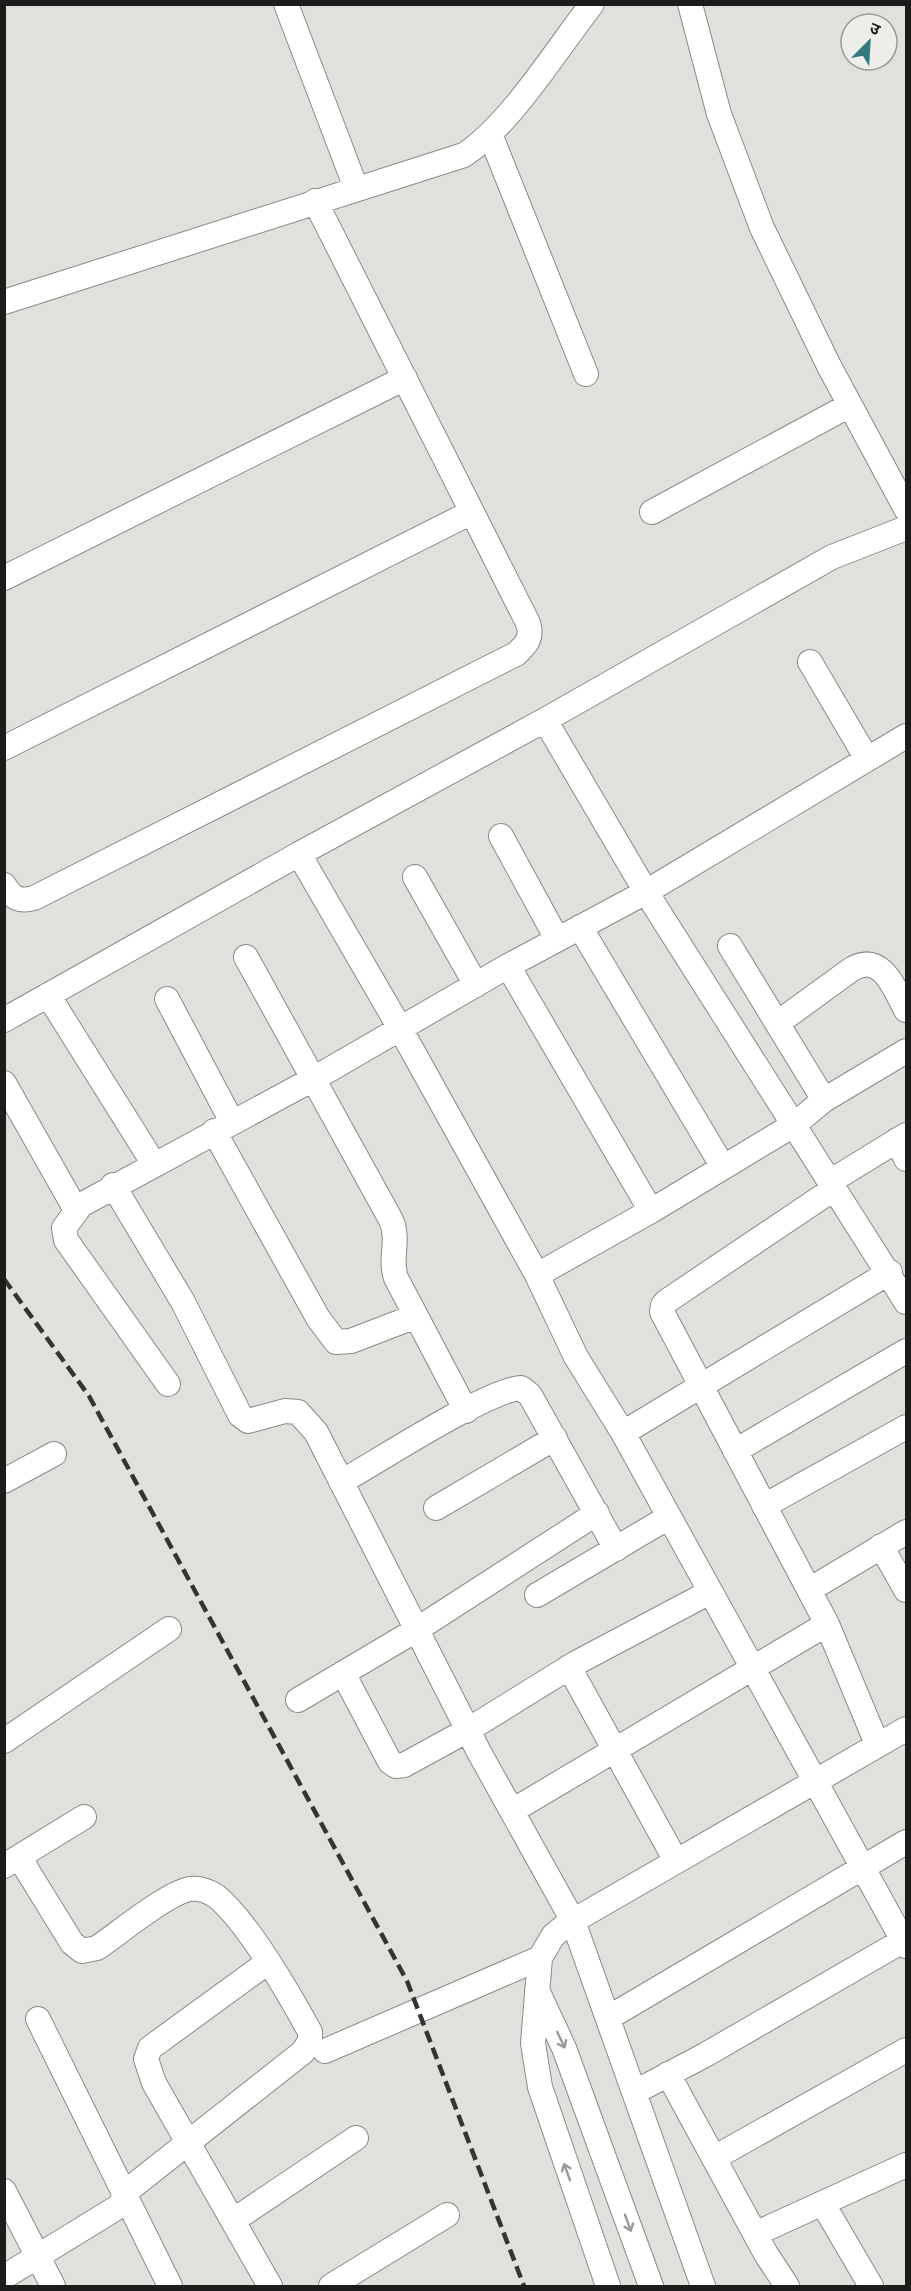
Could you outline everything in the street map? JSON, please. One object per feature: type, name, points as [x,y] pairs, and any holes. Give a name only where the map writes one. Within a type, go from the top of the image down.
[{"type":"street","points":[[286,4],[356,188]]},
{"type":"street","points":[[4,302],[356,188],[445,163],[464,155],[490,134],[592,4]]},
{"type":"street","points":[[690,4],[719,114],[762,228],[850,405],[906,508]]},
{"type":"street","points":[[490,134],[586,374]]},
{"type":"street","points":[[4,885],[13,897],[19,900],[34,898],[516,654],[528,643],[531,630],[315,201]]},
{"type":"street","points":[[4,578],[405,378]]},
{"type":"street","points":[[652,512],[850,405]]},
{"type":"street","points":[[4,748],[472,512]]},
{"type":"street","points":[[4,1020],[299,854],[545,720],[832,557],[906,528]]},
{"type":"street","points":[[810,662],[867,759]]},
{"type":"street","points":[[545,720],[646,892],[890,1272],[906,1302]]},
{"type":"street","points":[[168,1384],[66,1240],[63,1228],[76,1210],[113,1185],[315,1078],[508,966],[646,892],[906,736]]},
{"type":"street","points":[[501,836],[557,939]]},
{"type":"street","points":[[299,854],[401,1030],[537,1275],[576,1357],[622,1433],[905,1942],[635,2092]]},
{"type":"street","points":[[415,878],[477,985]]},
{"type":"street","points":[[580,927],[723,1167]]},
{"type":"street","points":[[730,945],[779,1022],[824,1100]]},
{"type":"street","points":[[246,957],[315,1078],[391,1220],[396,1234],[393,1271],[466,1411]]},
{"type":"street","points":[[779,1022],[852,969],[863,964],[875,965],[886,973],[906,1010]]},
{"type":"street","points":[[508,966],[651,1211]]},
{"type":"street","points":[[48,995],[154,1164]]},
{"type":"street","points":[[167,999],[223,1127],[318,1318],[336,1342],[351,1341],[416,1316]]},
{"type":"street","points":[[537,1275],[651,1211],[795,1124],[824,1100],[906,1051]]},
{"type":"street","points":[[4,1083],[76,1210]]},
{"type":"street","points":[[877,1744],[827,1624],[662,1312],[663,1305],[833,1185],[903,1145]]},
{"type":"street","points":[[113,1185],[183,1302],[240,1415],[248,1421],[285,1411],[298,1412],[316,1432],[468,1730],[573,1921],[703,2286]]},
{"type":"street","points":[[622,1433],[701,1388],[890,1272]]},
{"type":"street","points":[[735,1451],[906,1351]]},
{"type":"street","points":[[341,1482],[466,1411],[512,1389],[521,1388],[530,1395],[616,1549]]},
{"type":"street","points":[[764,1506],[906,1427]]},
{"type":"street","points":[[436,1508],[555,1438]]},
{"type":"street","points":[[4,1481],[54,1454]]},
{"type":"street","points":[[298,1700],[416,1630],[597,1514]]},
{"type":"street","points":[[537,1594],[669,1517]]},
{"type":"street","points":[[809,1590],[906,1532]]},
{"type":"street","points":[[881,1546],[906,1590]]},
{"type":"street","points":[[343,1673],[390,1762],[396,1766],[404,1765],[468,1730],[569,1667],[710,1592]]},
{"type":"street","points":[[512,1811],[615,1752],[827,1624]]},
{"type":"street","points":[[4,1741],[169,1629]]},
{"type":"street","points":[[569,1667],[676,1861]]},
{"type":"street","points":[[608,2286],[540,2087],[533,2043],[540,1958],[553,1936],[573,1921],[906,1729]]},
{"type":"street","points":[[4,2277],[124,2198],[303,2052],[310,2041],[310,2032],[268,1962],[227,1907],[205,1890],[190,1889],[175,1894],[97,1948],[82,1951],[72,1943],[12,1861],[84,1816]]},
{"type":"street","points":[[608,2018],[906,1842]]},
{"type":"street","points":[[325,2051],[540,1958]]},
{"type":"street","points":[[268,1962],[150,2048],[146,2059],[149,2071],[270,2286]]},
{"type":"street","points":[[536,1987],[564,2048],[651,2286]]},
{"type":"street","points":[[38,2019],[124,2198],[170,2286]]},
{"type":"street","points":[[714,2158],[906,2050]]},
{"type":"street","points":[[668,2074],[755,2234],[787,2286]]},
{"type":"street","points":[[234,2220],[356,2138]]},
{"type":"street","points":[[755,2234],[904,2172]]},
{"type":"street","points":[[4,2191],[53,2286]]},
{"type":"street","points":[[823,2204],[871,2286]]},
{"type":"street","points":[[347,2282],[447,2215]]},
{"type":"railway","points":[[4,1279],[89,1396],[407,1981],[524,2286]]}]
